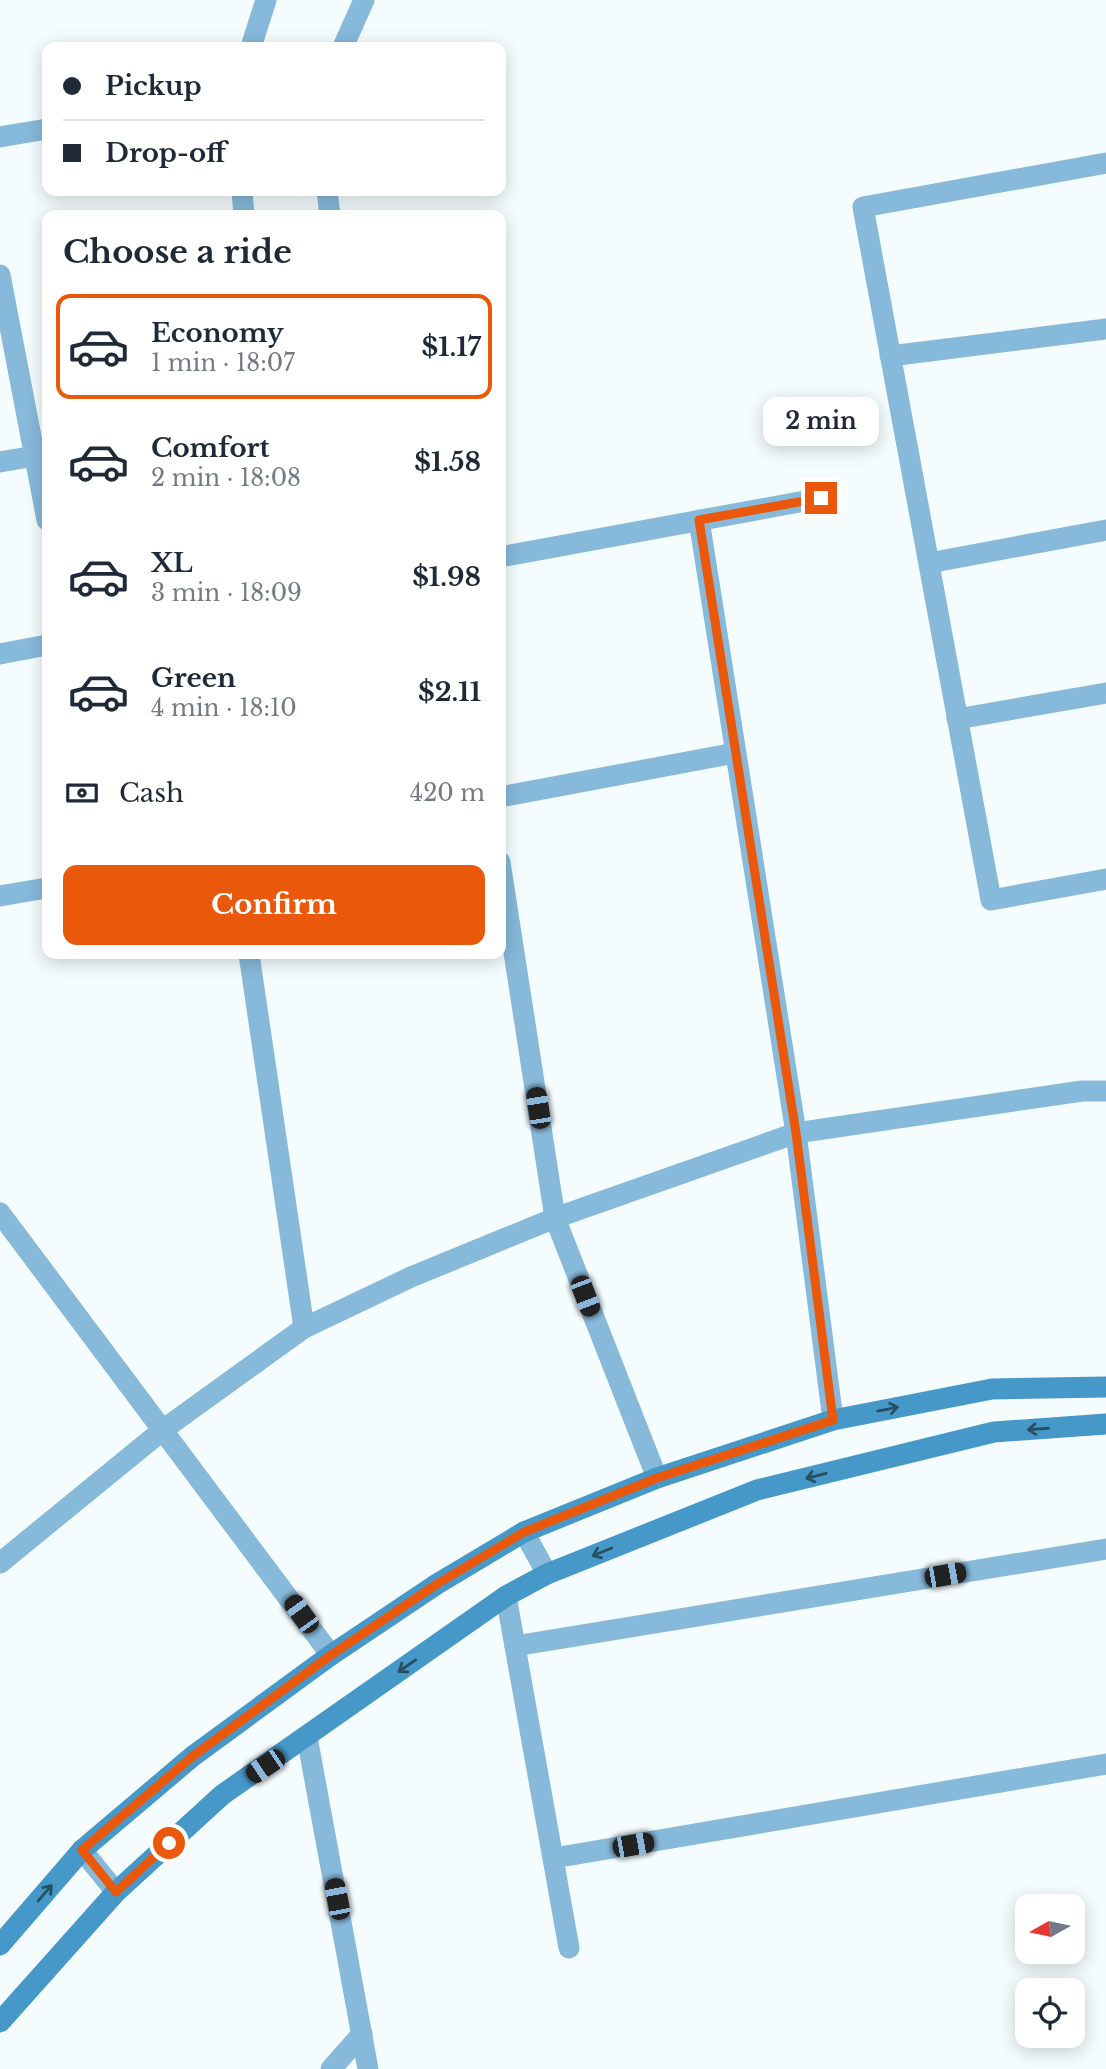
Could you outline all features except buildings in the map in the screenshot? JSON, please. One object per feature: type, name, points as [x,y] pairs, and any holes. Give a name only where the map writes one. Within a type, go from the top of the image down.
[{"type":"street","points":[[253,42],[266,0]]},
{"type":"street","points":[[345,42],[364,0]]},
{"type":"street","points":[[0,137],[42,130]]},
{"type":"street","points":[[1106,163],[863,207],[991,900],[1106,879]]},
{"type":"street","points":[[0,275],[42,493]]},
{"type":"street","points":[[890,356],[1106,329]]},
{"type":"street","points":[[0,462],[35,456]]},
{"type":"street","points":[[506,556],[821,498]]},
{"type":"street","points":[[699,520],[796,1133],[833,1420]]},
{"type":"street","points":[[929,563],[1106,530]]},
{"type":"street","points":[[0,654],[42,646]]},
{"type":"street","points":[[957,719],[1106,693]]},
{"type":"street","points":[[506,796],[736,753]]},
{"type":"street","points":[[0,896],[42,889]]},
{"type":"street","points":[[506,901],[555,1218],[657,1478]]},
{"type":"street","points":[[250,959],[304,1328]]},
{"type":"street","points":[[0,1563],[164,1429],[304,1328],[411,1277],[555,1218],[796,1133],[1082,1091],[1106,1091]]},
{"type":"street","points":[[0,1213],[331,1655]]},
{"type":"street","points":[[0,1945],[82,1850],[193,1756],[331,1655],[437,1584],[524,1532],[657,1478],[833,1420],[992,1389],[1106,1387]]},
{"type":"street","points":[[0,2022],[116,1892],[222,1795],[506,1596],[547,1574],[757,1490],[994,1432],[1106,1424]]},
{"type":"street","points":[[524,1532],[547,1574]]},
{"type":"street","points":[[514,1646],[1106,1549]]},
{"type":"street","points":[[506,1596],[569,1948]]},
{"type":"street","points":[[307,1737],[368,2069]]},
{"type":"street","points":[[554,1858],[1106,1764]]},
{"type":"street","points":[[82,1850],[116,1892]]},
{"type":"street","points":[[331,2069],[362,2034]]},
{"type":"route","points":[[169,1843],[116,1892],[82,1850],[193,1756],[331,1655],[437,1584],[524,1532],[657,1478],[833,1420],[796,1133],[699,520],[821,498]]}]
